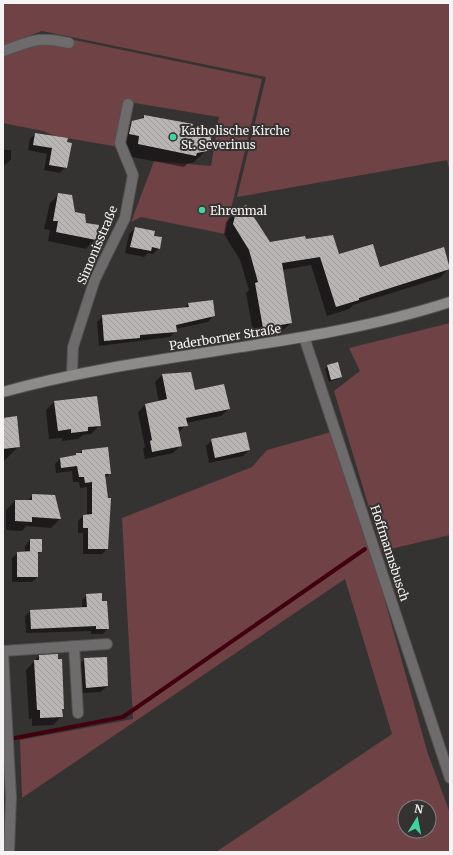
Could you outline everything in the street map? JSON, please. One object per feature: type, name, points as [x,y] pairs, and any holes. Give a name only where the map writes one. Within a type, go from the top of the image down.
[{"type":"main road","name":"Paderborner Straße","points":[[3,392],[72,374],[304,337],[407,316],[450,302]]},
{"type":"street","points":[[3,51],[38,39],[50,39],[69,43]]},
{"type":"street","name":"Simonisstraße","points":[[72,374],[73,347],[95,280],[125,218],[132,175],[120,143],[128,104]]},
{"type":"street","name":"Hoffmannsbusch","points":[[304,337],[450,778]]},
{"type":"street","points":[[9,852],[11,797],[4,715],[3,652],[107,644]]},
{"type":"street","points":[[74,646],[78,713]]},
{"type":"shaded area","points":[[3,3],[450,3],[450,172],[447,160],[237,197],[266,77],[42,31],[3,45]]},
{"type":"shaded area","points":[[65,38],[262,79],[225,234],[141,217],[131,222],[154,161],[211,166],[219,117],[129,102],[119,147],[55,136],[43,131],[3,123],[3,56],[24,48]]},
{"type":"shaded area","points":[[450,323],[450,535],[382,551],[334,391],[360,371],[349,348]]},
{"type":"shaded area","points":[[331,432],[376,569],[428,754],[450,813],[450,852],[216,852],[392,734],[345,579],[22,798],[20,740],[133,719],[122,518],[252,467],[267,450]]},
{"type":"building","name":"Katholische Kirche St. Severinus","points":[[144,115],[193,124],[192,127],[200,129],[210,135],[212,143],[207,151],[197,153],[196,156],[138,144],[139,136],[129,134],[132,121],[144,118]]},
{"type":"building","points":[[35,133],[68,138],[67,142],[72,143],[67,168],[49,165],[52,148],[33,145]]},
{"type":"building","points":[[58,193],[72,195],[75,212],[85,214],[86,223],[99,225],[96,240],[56,232],[58,221],[53,221]]},
{"type":"building","points":[[246,205],[270,242],[305,236],[306,239],[333,235],[339,254],[373,244],[380,267],[444,247],[450,269],[359,298],[359,300],[336,307],[320,257],[282,263],[292,323],[263,328],[255,283],[258,282],[249,250],[233,224],[236,212]]},
{"type":"building","points":[[135,227],[155,231],[154,236],[162,237],[160,249],[152,247],[151,251],[130,247]]},
{"type":"building","points":[[213,300],[215,316],[176,325],[177,332],[140,335],[140,338],[104,341],[102,315],[189,307],[188,303]]},
{"type":"building","points":[[338,362],[342,377],[331,380],[327,365]]},
{"type":"building","points":[[191,372],[195,390],[224,384],[230,409],[186,418],[188,426],[178,427],[182,446],[152,452],[150,441],[152,440],[145,404],[167,399],[162,374]]},
{"type":"building","points":[[97,396],[101,426],[88,427],[88,431],[71,433],[71,429],[58,431],[54,401]]},
{"type":"building","points":[[17,416],[20,447],[3,449],[3,418]]},
{"type":"building","points":[[246,432],[250,450],[215,458],[211,439]]},
{"type":"building","points":[[108,447],[111,474],[105,474],[108,498],[111,498],[108,549],[88,549],[88,528],[83,528],[83,515],[92,514],[92,482],[85,483],[84,477],[79,477],[77,466],[61,468],[60,458],[76,455],[76,453],[82,453],[82,450]]},
{"type":"building","points":[[32,494],[55,495],[61,519],[32,517],[32,522],[15,521],[15,500],[32,500]]},
{"type":"building","points":[[30,539],[42,539],[42,552],[38,552],[38,577],[17,577],[17,552],[33,551],[30,551]]},
{"type":"building","points":[[102,593],[102,601],[107,601],[109,629],[96,629],[96,626],[31,629],[30,610],[87,607],[86,594]]},
{"type":"building","points":[[58,654],[58,659],[62,659],[63,717],[40,718],[40,710],[37,710],[34,660],[39,660],[39,655]]},
{"type":"building","points":[[107,657],[108,686],[86,688],[84,658]]},
{"type":"waterway","points":[[15,738],[123,717],[365,549]]},
{"type":"place","name":"Katholische Kirche St. Severinus","points":[[173,137]]},
{"type":"place","name":"Ehrenmal","points":[[202,210]]}]
